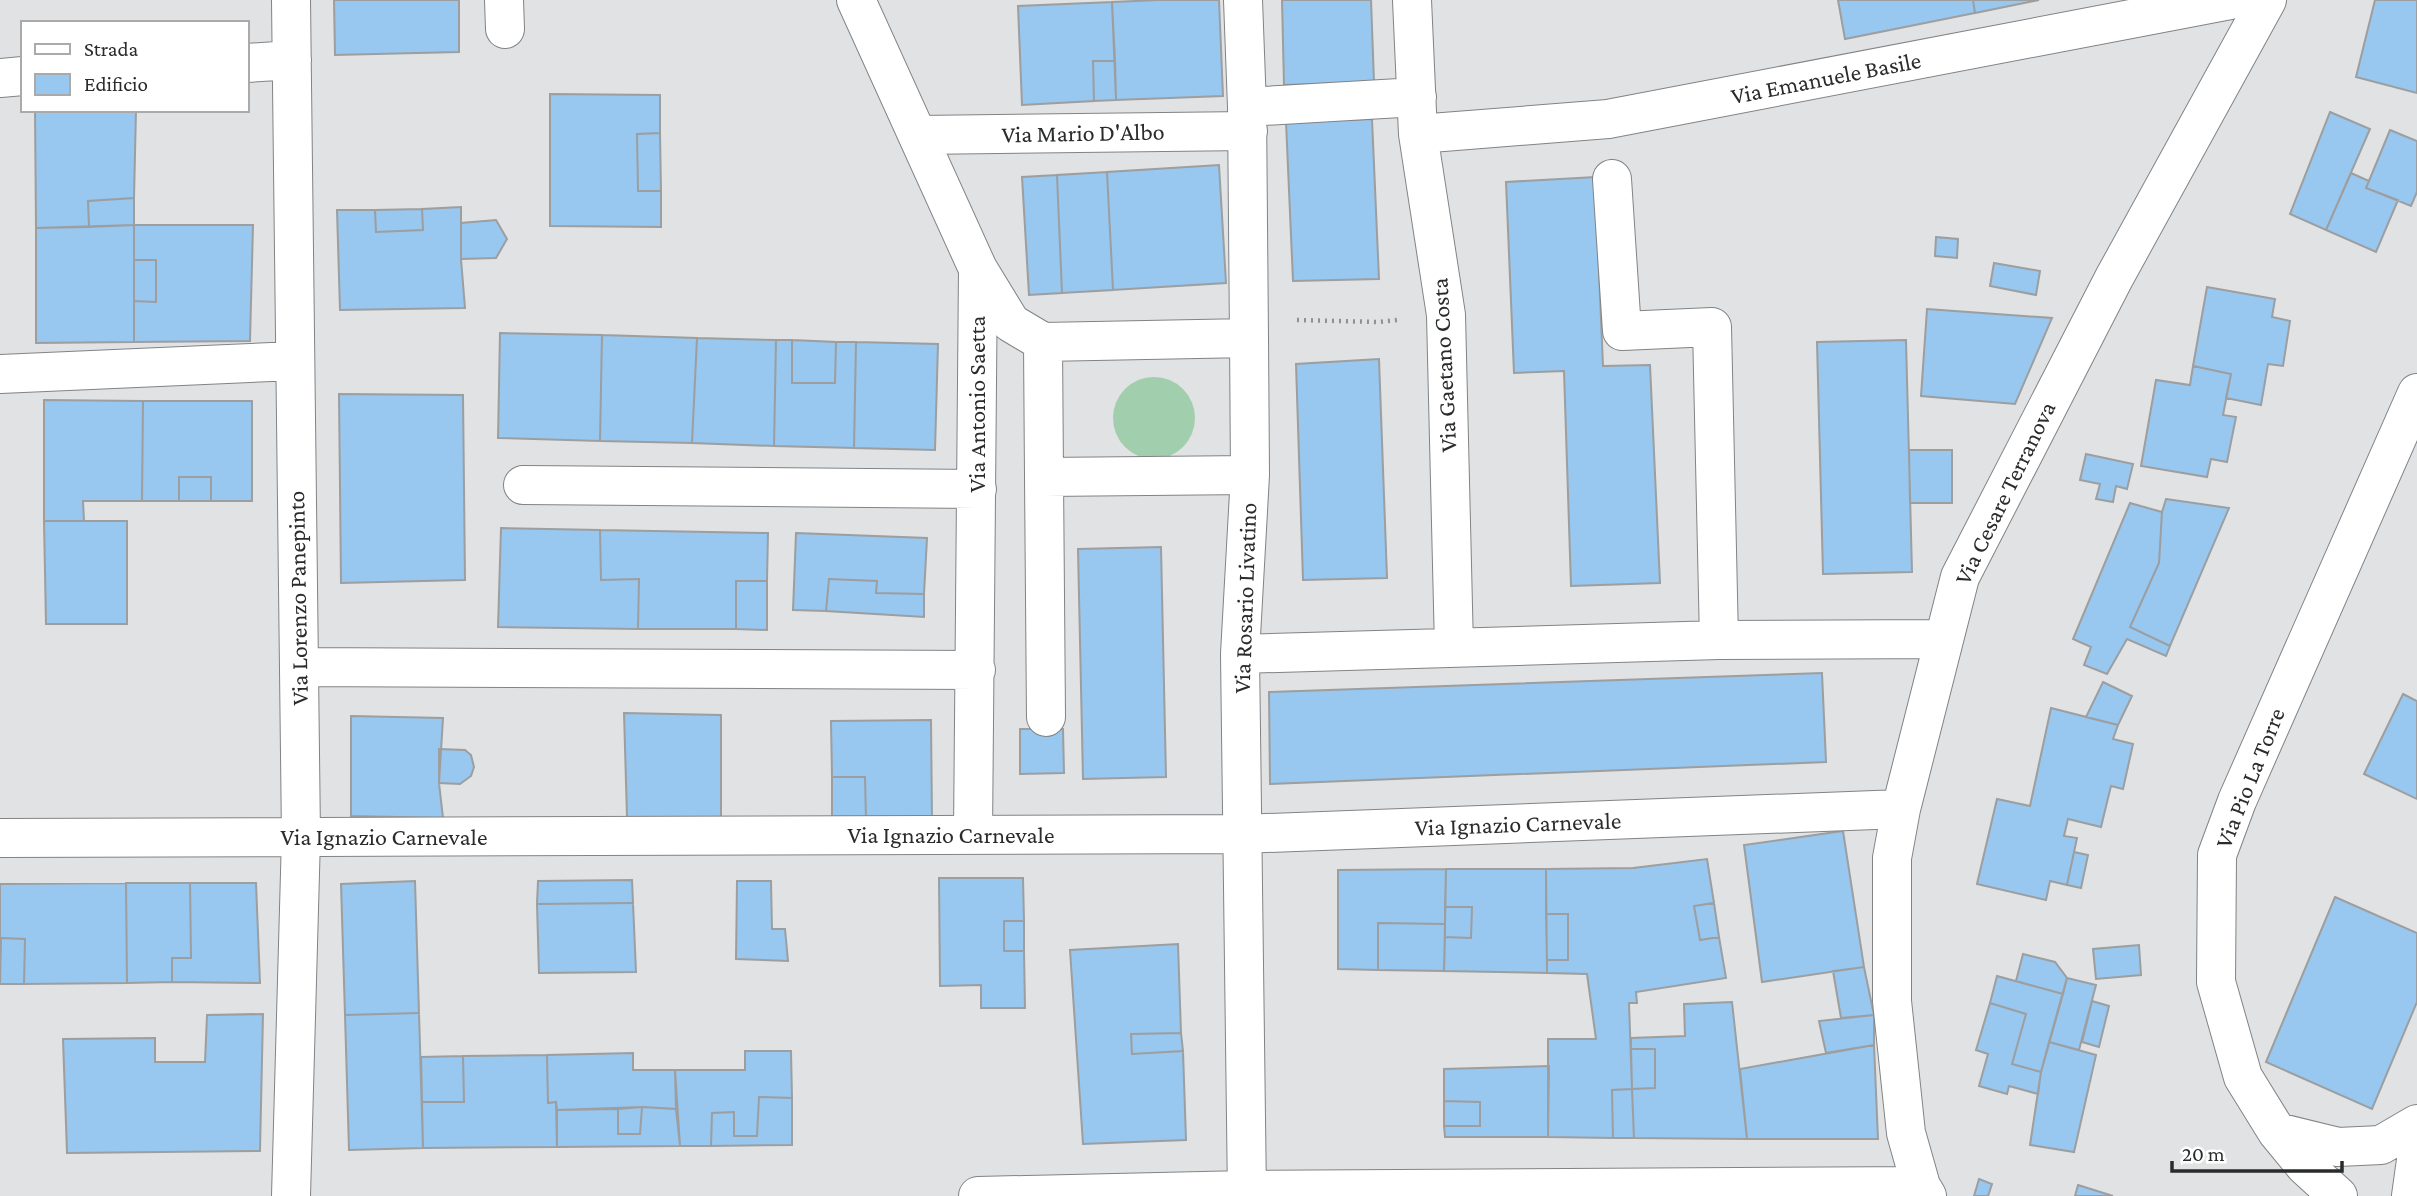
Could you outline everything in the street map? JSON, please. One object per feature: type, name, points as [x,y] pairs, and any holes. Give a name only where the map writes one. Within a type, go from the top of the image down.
[{"type":"street","name":"Via Lorenzo Panepinto","points":[[290,1196],[301,837],[291,0]]},
{"type":"street","name":"Via Antonio Saetta","points":[[856,0],[978,269],[974,835]]},
{"type":"street","name":"Via Rosario Livatino","points":[[1243,0],[1248,119],[1250,475],[1240,654],[1247,1193]]},
{"type":"street","name":"Via Gaetano Costa","points":[[1412,0],[1418,116],[1446,315],[1454,648]]},
{"type":"street","name":"Via Emanuele Basile","points":[[1248,119],[1418,116],[1608,119],[2230,0]]},
{"type":"street","name":"Via Cesare Terranova","points":[[1924,1191],[1906,1133],[1892,1001],[1892,858],[1901,809],[1960,577],[2114,278],[2267,0]]},
{"type":"street","points":[[248,63],[292,60]]},
{"type":"street","points":[[0,78],[21,76]]},
{"type":"street","name":"Via Mario D'Albo","points":[[918,135],[1248,119]]},
{"type":"street","points":[[1612,179],[1622,331],[1712,327],[1719,640]]},
{"type":"street","points":[[978,269],[1011,323],[1043,342],[1249,329]]},
{"type":"street","points":[[1043,342],[1046,717]]},
{"type":"street","points":[[0,374],[295,361]]},
{"type":"street","name":"Via Pio La Torre","points":[[2338,1196],[2305,1166],[2277,1132],[2243,1077],[2216,982],[2217,855],[2237,801],[2417,393]]},
{"type":"street","points":[[1044,477],[1250,475]]},
{"type":"street","points":[[523,485],[977,489]]},
{"type":"street","points":[[1240,654],[1719,640],[1944,639]]},
{"type":"street","points":[[299,667],[976,670]]},
{"type":"street","name":"Via Ignazio Carnevale","points":[[0,838],[1241,834],[1901,809]]},
{"type":"street","points":[[2277,1132],[2338,1147],[2381,1145],[2417,1124]]},
{"type":"street","points":[[2411,1196],[2417,1153]]},
{"type":"street","points":[[978,1196],[1924,1191]]},
{"type":"path","points":[[1249,329],[1378,322],[1446,315]]},
{"type":"green space","points":[[1154,377],[1170,380],[1183,389],[1192,402],[1195,418],[1192,434],[1183,447],[1170,456],[1154,459],[1138,456],[1125,447],[1116,434],[1113,418],[1116,402],[1125,389],[1138,380]]},
{"type":"building","points":[[334,0],[459,0],[459,52],[335,55]]},
{"type":"building","points":[[1219,0],[1223,96],[1116,100],[1112,2]]},
{"type":"building","points":[[1282,0],[1371,0],[1374,82],[1284,85]]},
{"type":"building","points":[[1838,0],[1973,0],[1975,13],[1845,39]]},
{"type":"building","points":[[1973,0],[2039,0],[1975,13]]},
{"type":"building","points":[[2375,0],[2417,0],[2417,93],[2356,77]]},
{"type":"building","points":[[1112,2],[1115,61],[1093,61],[1094,101],[1022,105],[1018,6]]},
{"type":"building","points":[[1093,61],[1115,61],[1116,100],[1094,101]]},
{"type":"building","points":[[550,94],[660,95],[660,133],[637,134],[638,191],[661,191],[661,227],[550,226]]},
{"type":"building","points":[[35,112],[136,112],[134,198],[88,201],[89,227],[36,228]]},
{"type":"building","points":[[2330,112],[2370,129],[2326,230],[2290,214]]},
{"type":"building","points":[[1372,119],[1379,279],[1293,281],[1286,122]]},
{"type":"building","points":[[2390,130],[2417,141],[2417,192],[2411,206],[2366,188]]},
{"type":"building","points":[[660,133],[661,191],[638,191],[637,134]]},
{"type":"building","points":[[1219,165],[1226,283],[1113,290],[1107,172]]},
{"type":"building","points":[[1107,172],[1113,290],[1062,293],[1057,175]]},
{"type":"building","points":[[2351,173],[2369,181],[2366,188],[2398,200],[2376,252],[2326,230]]},
{"type":"building","points":[[1057,175],[1062,293],[1029,295],[1022,177]]},
{"type":"building","points":[[1595,177],[1603,366],[1650,365],[1660,583],[1571,586],[1564,371],[1514,373],[1506,182]]},
{"type":"building","points":[[134,198],[134,225],[89,227],[88,201]]},
{"type":"building","points":[[461,207],[465,308],[340,310],[337,210],[375,210],[376,232],[423,230],[422,209]]},
{"type":"building","points":[[422,209],[423,230],[376,232],[375,210]]},
{"type":"building","points":[[496,220],[507,239],[496,258],[461,259],[461,223]]},
{"type":"building","points":[[134,225],[134,342],[36,343],[36,228]]},
{"type":"building","points":[[134,225],[253,225],[250,341],[134,342],[134,301],[156,302],[156,260],[134,260]]},
{"type":"building","points":[[1936,237],[1958,239],[1957,258],[1935,256]]},
{"type":"building","points":[[134,260],[156,260],[156,302],[134,301]]},
{"type":"building","points":[[1994,263],[2040,271],[2036,295],[1990,286]]},
{"type":"building","points":[[2207,287],[2275,299],[2272,317],[2290,321],[2283,366],[2268,364],[2261,405],[2226,398],[2231,374],[2193,366]]},
{"type":"building","points":[[1927,309],[2052,318],[2015,404],[1921,396]]},
{"type":"building","points":[[500,333],[602,335],[600,441],[498,438]]},
{"type":"building","points":[[602,335],[697,338],[692,443],[600,441]]},
{"type":"building","points":[[697,338],[776,340],[774,446],[692,443]]},
{"type":"building","points":[[776,340],[792,340],[792,383],[835,383],[836,342],[856,342],[854,448],[774,446]]},
{"type":"building","points":[[792,340],[836,342],[835,383],[792,383]]},
{"type":"building","points":[[1906,340],[1912,572],[1823,574],[1817,342]]},
{"type":"building","points":[[856,342],[938,344],[935,450],[854,448]]},
{"type":"building","points":[[1379,359],[1387,578],[1303,580],[1296,364]]},
{"type":"building","points":[[2193,366],[2231,374],[2223,415],[2236,417],[2227,462],[2211,459],[2207,477],[2141,466],[2156,380],[2190,385]]},
{"type":"building","points":[[339,394],[463,395],[465,580],[341,583]]},
{"type":"building","points":[[44,400],[143,401],[142,501],[83,501],[84,521],[44,521]]},
{"type":"building","points":[[143,401],[252,401],[252,501],[211,501],[211,477],[179,477],[179,501],[142,501]]},
{"type":"building","points":[[1909,450],[1952,450],[1952,503],[1910,503]]},
{"type":"building","points":[[2086,454],[2133,464],[2127,489],[2116,486],[2113,502],[2096,499],[2100,484],[2080,480]]},
{"type":"building","points":[[179,477],[211,477],[211,501],[179,501]]},
{"type":"building","points":[[2166,499],[2229,508],[2170,646],[2130,627],[2159,563],[2162,512]]},
{"type":"building","points":[[2130,503],[2162,512],[2159,563],[2130,627],[2170,646],[2166,656],[2127,639],[2107,674],[2084,665],[2091,647],[2073,639]]},
{"type":"building","points":[[44,521],[127,521],[127,624],[46,624]]},
{"type":"building","points":[[501,528],[600,530],[601,580],[639,579],[638,629],[498,627]]},
{"type":"building","points":[[600,530],[768,533],[767,581],[736,581],[736,629],[638,629],[639,579],[601,580]]},
{"type":"building","points":[[796,533],[927,538],[924,594],[876,593],[877,581],[829,579],[826,611],[793,610]]},
{"type":"building","points":[[1161,547],[1166,777],[1083,779],[1078,549]]},
{"type":"building","points":[[829,579],[877,581],[876,593],[924,594],[924,617],[826,611]]},
{"type":"building","points":[[736,581],[767,581],[767,630],[736,629]]},
{"type":"building","points":[[1822,673],[1826,762],[1270,784],[1269,692]]},
{"type":"building","points":[[2103,682],[2132,696],[2118,725],[2086,717]]},
{"type":"building","points":[[2403,694],[2417,701],[2417,799],[2364,774]]},
{"type":"building","points":[[2051,708],[2118,725],[2113,739],[2133,744],[2123,789],[2111,786],[2101,827],[2068,819],[2064,836],[2077,838],[2067,885],[2050,881],[2046,900],[1977,884],[1997,799],[2030,806]]},
{"type":"building","points":[[624,713],[721,715],[721,817],[627,817]]},
{"type":"building","points":[[351,716],[443,718],[439,783],[443,818],[351,816]]},
{"type":"building","points":[[931,720],[932,819],[866,820],[865,777],[832,777],[831,721]]},
{"type":"building","points":[[1020,729],[1063,729],[1064,773],[1020,774]]},
{"type":"building","points":[[439,749],[465,750],[471,755],[474,767],[471,776],[460,784],[439,783]]},
{"type":"building","points":[[832,777],[865,777],[866,820],[832,820]]},
{"type":"building","points":[[1843,831],[1864,967],[1762,982],[1744,845]]},
{"type":"building","points":[[2074,852],[2088,855],[2081,888],[2067,885]]},
{"type":"building","points":[[1707,859],[1714,903],[1694,906],[1700,940],[1719,937],[1726,978],[1636,992],[1637,1003],[1629,1003],[1632,1089],[1612,1090],[1613,1138],[1548,1137],[1548,1039],[1596,1039],[1587,974],[1547,973],[1547,960],[1568,960],[1568,914],[1546,914],[1546,869],[1633,868]]},
{"type":"building","points":[[1446,869],[1445,924],[1378,923],[1378,970],[1338,969],[1338,870]]},
{"type":"building","points":[[1446,869],[1546,869],[1547,973],[1444,971],[1445,937],[1471,938],[1472,907],[1445,907]]},
{"type":"building","points":[[939,878],[1023,878],[1024,921],[1004,921],[1004,951],[1024,951],[1025,1008],[981,1008],[981,985],[940,986]]},
{"type":"building","points":[[632,880],[633,903],[537,904],[538,881]]},
{"type":"building","points":[[415,881],[419,1013],[345,1015],[341,884]]},
{"type":"building","points":[[737,881],[771,881],[772,929],[785,929],[788,961],[736,959]]},
{"type":"building","points":[[126,883],[127,983],[24,984],[25,939],[1,938],[0,953],[0,884]]},
{"type":"building","points":[[126,883],[190,883],[191,958],[172,958],[172,982],[127,983]]},
{"type":"building","points":[[190,883],[256,883],[260,983],[172,982],[172,958],[191,958]]},
{"type":"building","points":[[2335,897],[2417,933],[2417,1002],[2372,1109],[2266,1062]]},
{"type":"building","points":[[633,903],[636,972],[539,973],[537,904]]},
{"type":"building","points":[[1714,903],[1719,937],[1700,940],[1694,906]]},
{"type":"building","points":[[1445,907],[1472,907],[1471,938],[1445,937]]},
{"type":"building","points":[[1546,914],[1568,914],[1568,960],[1547,960]]},
{"type":"building","points":[[1004,921],[1024,921],[1024,951],[1004,951]]},
{"type":"building","points":[[1378,923],[1445,924],[1444,971],[1378,970]]},
{"type":"building","points":[[1,938],[25,939],[24,984],[0,984]]},
{"type":"building","points":[[1178,944],[1181,1033],[1131,1034],[1132,1054],[1183,1051],[1186,1140],[1083,1144],[1070,950]]},
{"type":"building","points":[[2139,945],[2141,975],[2096,979],[2093,949]]},
{"type":"building","points":[[2023,954],[2055,962],[2067,978],[2063,994],[2016,981]]},
{"type":"building","points":[[1864,967],[1874,1015],[1841,1018],[1833,971]]},
{"type":"building","points":[[1997,976],[2063,994],[2041,1072],[2012,1064],[2026,1014],[1990,1003]]},
{"type":"building","points":[[2067,978],[2096,985],[2079,1050],[2049,1042]]},
{"type":"building","points":[[2092,1001],[2109,1006],[2099,1047],[2082,1042]]},
{"type":"building","points":[[1732,1002],[1747,1139],[1634,1138],[1632,1089],[1655,1088],[1655,1049],[1631,1049],[1631,1038],[1685,1036],[1684,1004]]},
{"type":"building","points":[[1990,1003],[2026,1014],[2012,1064],[2041,1072],[2038,1094],[2009,1086],[2007,1094],[1979,1086],[1988,1054],[1976,1050]]},
{"type":"building","points":[[419,1013],[423,1148],[349,1150],[345,1015]]},
{"type":"building","points":[[263,1014],[260,1151],[67,1153],[63,1039],[155,1038],[155,1062],[205,1062],[207,1015]]},
{"type":"building","points":[[1874,1015],[1874,1045],[1826,1053],[1819,1021]]},
{"type":"building","points":[[1181,1033],[1183,1051],[1132,1054],[1131,1034]]},
{"type":"building","points":[[2049,1042],[2096,1055],[2074,1152],[2030,1145],[2041,1072]]},
{"type":"building","points":[[1874,1045],[1878,1139],[1747,1139],[1740,1069]]},
{"type":"building","points":[[1631,1049],[1655,1049],[1655,1088],[1632,1089]]},
{"type":"building","points":[[745,1051],[791,1051],[792,1098],[759,1097],[757,1136],[734,1136],[734,1112],[712,1113],[711,1146],[680,1146],[675,1070],[745,1070]]},
{"type":"building","points":[[633,1053],[633,1070],[675,1070],[676,1109],[642,1107],[557,1110],[556,1102],[548,1103],[547,1055]]},
{"type":"building","points":[[547,1055],[548,1103],[556,1102],[557,1147],[423,1148],[422,1102],[464,1102],[463,1056]]},
{"type":"building","points":[[463,1056],[464,1102],[422,1102],[421,1057]]},
{"type":"building","points":[[1549,1066],[1548,1137],[1445,1137],[1444,1126],[1480,1126],[1480,1102],[1444,1101],[1444,1069]]},
{"type":"building","points":[[1632,1089],[1634,1138],[1613,1138],[1612,1090]]},
{"type":"building","points":[[759,1097],[792,1098],[792,1145],[711,1146],[712,1113],[734,1112],[734,1136],[757,1136]]},
{"type":"building","points":[[1444,1101],[1480,1102],[1480,1126],[1444,1126]]},
{"type":"building","points":[[642,1107],[640,1134],[618,1134],[618,1109]]},
{"type":"building","points":[[642,1107],[676,1109],[680,1146],[557,1147],[557,1110],[618,1109],[618,1134],[640,1134]]},
{"type":"building","points":[[1979,1179],[1992,1184],[1988,1196],[1974,1196]]},
{"type":"building","points":[[2078,1185],[2113,1196],[2075,1196]]}]
